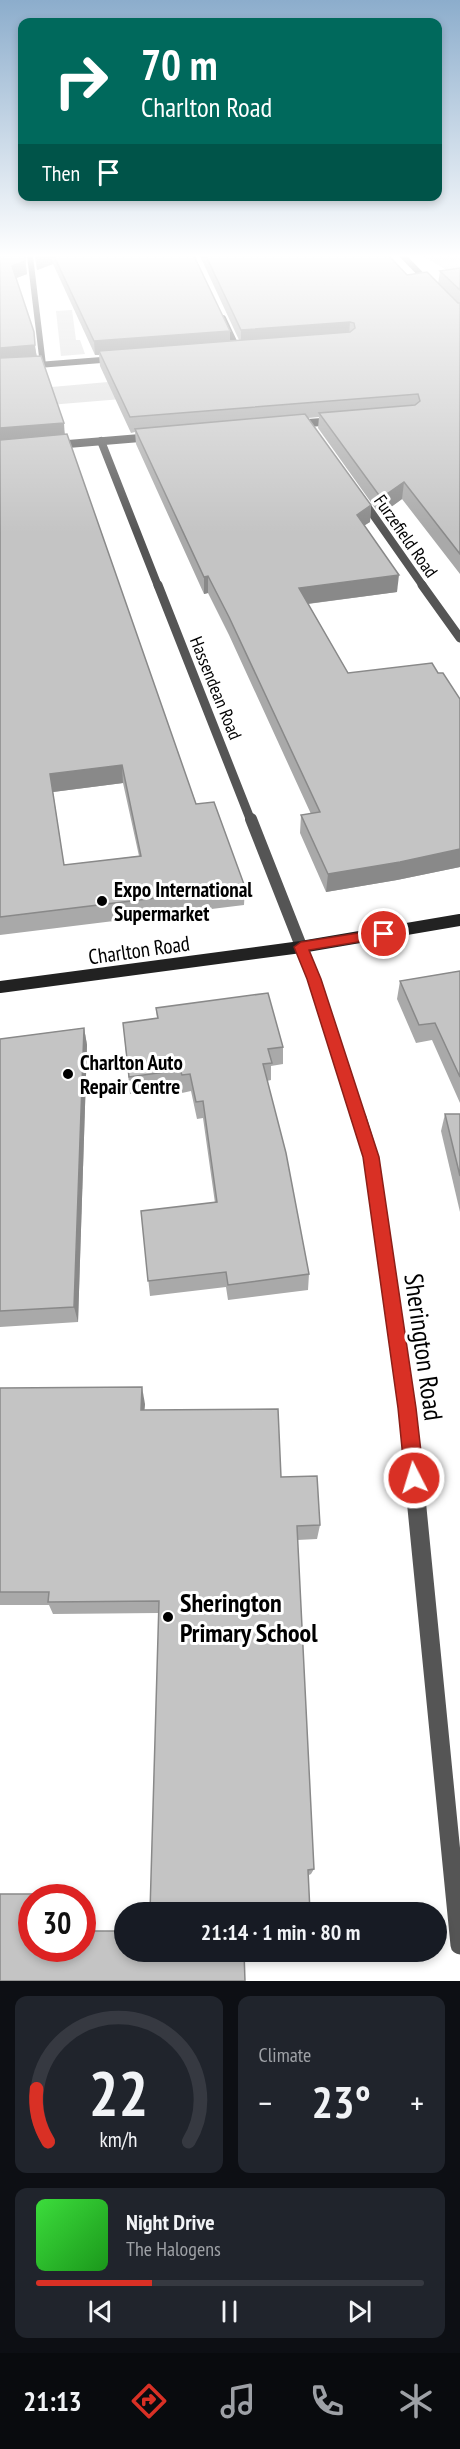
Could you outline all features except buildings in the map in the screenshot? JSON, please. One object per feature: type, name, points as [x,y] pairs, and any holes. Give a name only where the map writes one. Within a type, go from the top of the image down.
[{"type":"main road","name":"Charlton Road","points":[[0,987],[301,947],[460,920]]},
{"type":"street","points":[[41,348],[43,365]]},
{"type":"street","points":[[226,351],[249,349]]},
{"type":"street","points":[[0,368],[123,359]]},
{"type":"street","points":[[284,425],[342,420]]},
{"type":"street","points":[[307,423],[315,433]]},
{"type":"street","points":[[45,446],[158,436]]},
{"type":"street","name":"Hassendean Road","points":[[101,441],[301,947]]},
{"type":"street","name":"Furzefield Road","points":[[356,492],[460,638]]},
{"type":"street","name":"Sherington Road","points":[[301,947],[314,979],[371,1157],[407,1408],[460,1945]]},
{"type":"shaded area","points":[[60,348],[83,348],[85,354],[61,356]]},
{"type":"shaded area","points":[[176,376],[194,393],[25,407],[29,389]]},
{"type":"place","name":"Expo International Supermarket","points":[[102,901]]},
{"type":"place","name":"Charlton Auto Repair Centre","points":[[68,1074]]},
{"type":"place","name":"Sherington Primary School","points":[[168,1617]]},
{"type":"route","points":[[384,934],[301,947],[314,979],[371,1157],[407,1408],[414,1478]]}]
